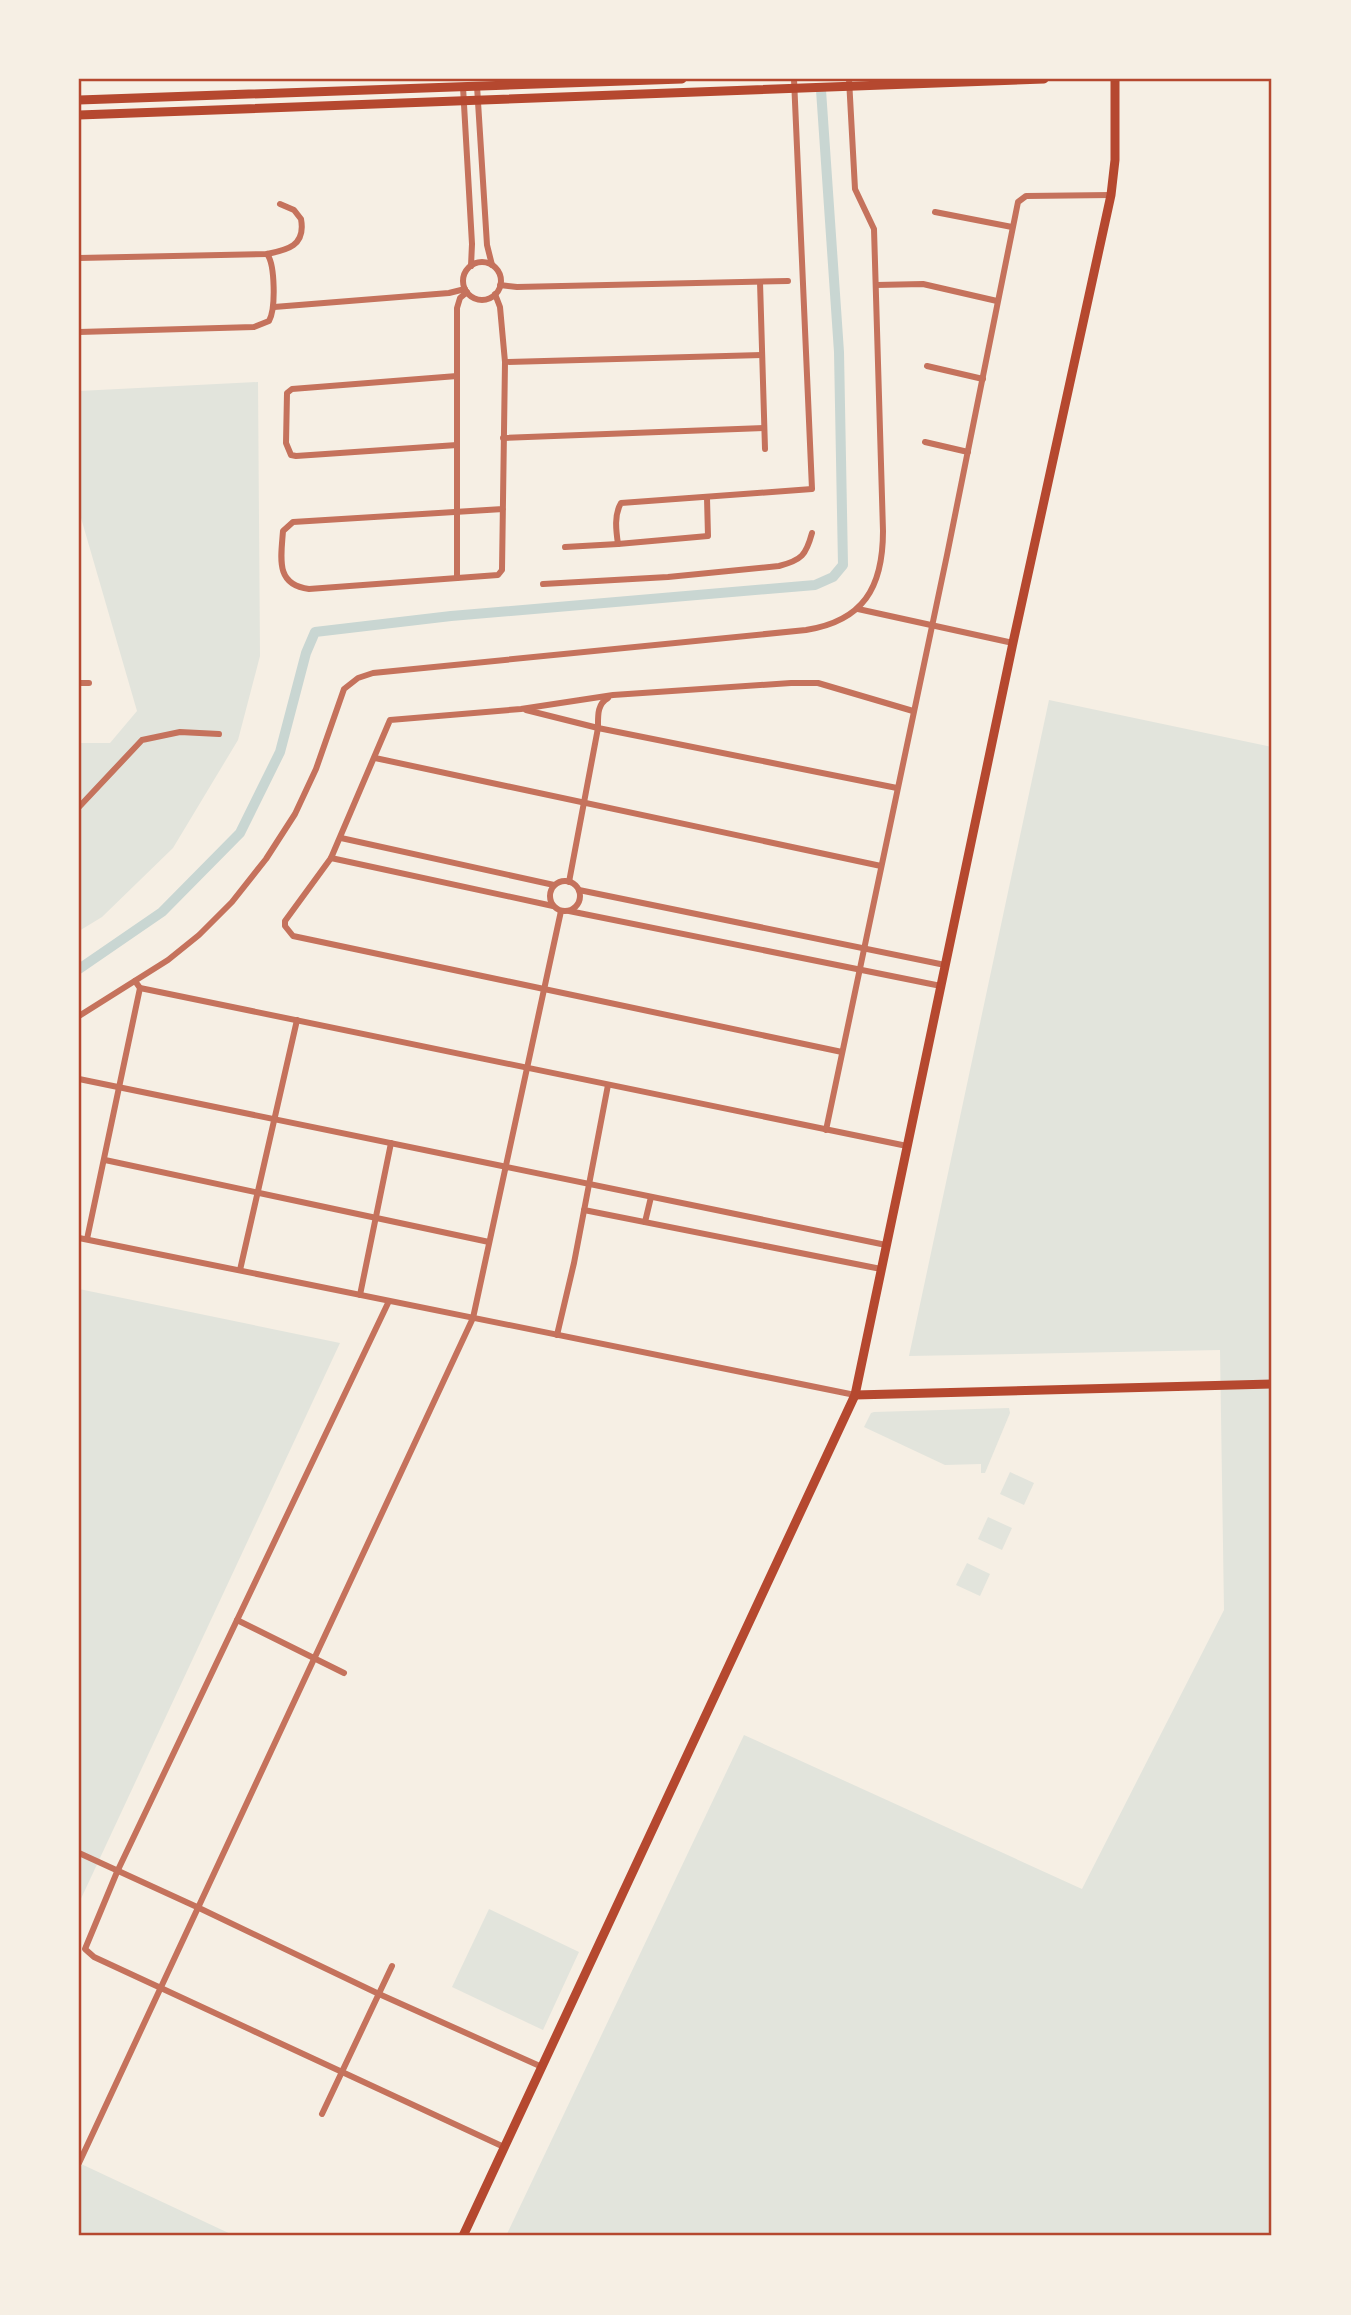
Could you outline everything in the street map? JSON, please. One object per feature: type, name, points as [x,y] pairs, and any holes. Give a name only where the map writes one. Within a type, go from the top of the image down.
[{"type":"main road","points":[[79,100],[682,79]]},
{"type":"main road","points":[[79,115],[464,101],[794,84],[806,88],[847,84],[1044,79]]},
{"type":"main road","points":[[463,2236],[855,1395],[1013,643],[1111,195],[1115,160],[1115,79]]},
{"type":"main road","points":[[855,1395],[1272,1384]]},
{"type":"street","points":[[618,544],[615,529],[621,503],[812,489],[794,84]]},
{"type":"street","points":[[79,1016],[168,960],[199,935],[232,902],[266,859],[306,790],[339,697],[350,682],[373,673],[806,630],[838,623],[858,609],[876,578],[883,548],[874,229],[855,189],[847,84]]},
{"type":"street","points":[[274,307],[466,291],[479,300],[495,294],[500,285],[499,274],[492,265],[487,245],[477,86]]},
{"type":"street","points":[[463,87],[471,266]]},
{"type":"street","points":[[826,1130],[1018,202],[1027,196],[1111,195]]},
{"type":"street","points":[[79,258],[267,254],[288,250],[293,247],[300,234],[301,219],[294,210],[280,205]]},
{"type":"street","points":[[935,212],[1012,227]]},
{"type":"street","points":[[79,332],[254,327],[269,321],[274,307],[272,263],[267,254]]},
{"type":"street","points":[[466,291],[463,276],[471,266],[481,262],[492,265]]},
{"type":"street","points":[[500,285],[517,288],[788,281]]},
{"type":"street","points":[[760,282],[765,449]]},
{"type":"street","points":[[876,285],[923,284],[997,301]]},
{"type":"street","points":[[457,578],[457,308],[466,291]]},
{"type":"street","points":[[495,294],[500,307],[505,362],[503,509],[500,573],[303,588],[286,580],[283,573],[283,531],[293,522],[503,509]]},
{"type":"street","points":[[505,362],[762,355]]},
{"type":"street","points":[[927,366],[983,379]]},
{"type":"street","points":[[457,376],[292,389],[287,393],[286,443],[291,455],[296,456],[457,445]]},
{"type":"street","points":[[503,438],[764,428]]},
{"type":"street","points":[[925,442],[968,452]]},
{"type":"street","points":[[565,547],[708,536],[707,498]]},
{"type":"street","points":[[543,584],[668,577],[779,566],[795,562],[807,551],[812,533]]},
{"type":"street","points":[[858,609],[1013,643]]},
{"type":"street","points":[[79,683],[89,683]]},
{"type":"street","points":[[842,1052],[293,936],[285,926],[288,915],[331,858],[390,720],[521,709],[613,695],[791,683],[818,683],[914,711]]},
{"type":"street","points":[[569,882],[600,706],[613,695]]},
{"type":"street","points":[[521,709],[598,728],[897,788]]},
{"type":"street","points":[[79,807],[142,740],[180,732],[219,734]]},
{"type":"street","points":[[375,758],[881,866]]},
{"type":"street","points":[[341,838],[554,885]]},
{"type":"street","points":[[331,858],[553,906],[565,911],[941,986]]},
{"type":"street","points":[[553,906],[549,893],[554,885],[569,882],[579,890],[945,965]]},
{"type":"street","points":[[79,2163],[473,1318],[545,988],[565,911],[579,903],[579,890]]},
{"type":"street","points":[[135,981],[140,988],[907,1146]]},
{"type":"street","points":[[87,1239],[140,988]]},
{"type":"street","points":[[240,1270],[297,1020]]},
{"type":"street","points":[[79,1079],[886,1245]]},
{"type":"street","points":[[557,1335],[608,1085]]},
{"type":"street","points":[[360,1295],[391,1143]]},
{"type":"street","points":[[105,1160],[489,1242]]},
{"type":"street","points":[[645,1222],[651,1197]]},
{"type":"street","points":[[584,1210],[881,1269]]},
{"type":"street","points":[[79,1238],[855,1395]]},
{"type":"street","points":[[389,1301],[117,1872],[85,1949],[94,1956],[504,2147]]},
{"type":"street","points":[[237,1620],[345,1673]]},
{"type":"street","points":[[79,1853],[379,1994],[542,2067]]},
{"type":"street","points":[[321,2114],[392,1966]]},
{"type":"shaded area","points":[[258,382],[260,656],[238,740],[173,848],[102,917],[79,931],[79,743],[110,743],[137,711],[79,511],[79,391]]},
{"type":"shaded area","points":[[1049,700],[1272,747],[1272,2236],[506,2236],[744,1735],[1082,1889],[1224,1610],[1220,1350],[909,1356]]},
{"type":"shaded area","points":[[79,1289],[340,1343],[79,1903]]},
{"type":"shaded area","points":[[1009,1408],[1010,1413],[985,1473],[981,1473],[981,1464],[945,1465],[864,1427],[874,1412]]},
{"type":"shaded area","points":[[1010,1472],[1034,1483],[1024,1505],[1000,1494]]},
{"type":"shaded area","points":[[988,1517],[1012,1528],[1002,1550],[978,1539]]},
{"type":"shaded area","points":[[967,1563],[990,1574],[980,1596],[956,1585]]},
{"type":"shaded area","points":[[489,1909],[579,1952],[543,2030],[452,1987]]},
{"type":"shaded area","points":[[79,2163],[235,2236],[79,2236]]},
{"type":"waterway","points":[[79,969],[162,912],[240,833],[280,752],[306,653],[315,632],[451,616],[815,585],[833,577],[843,565],[839,352],[821,90]]}]
